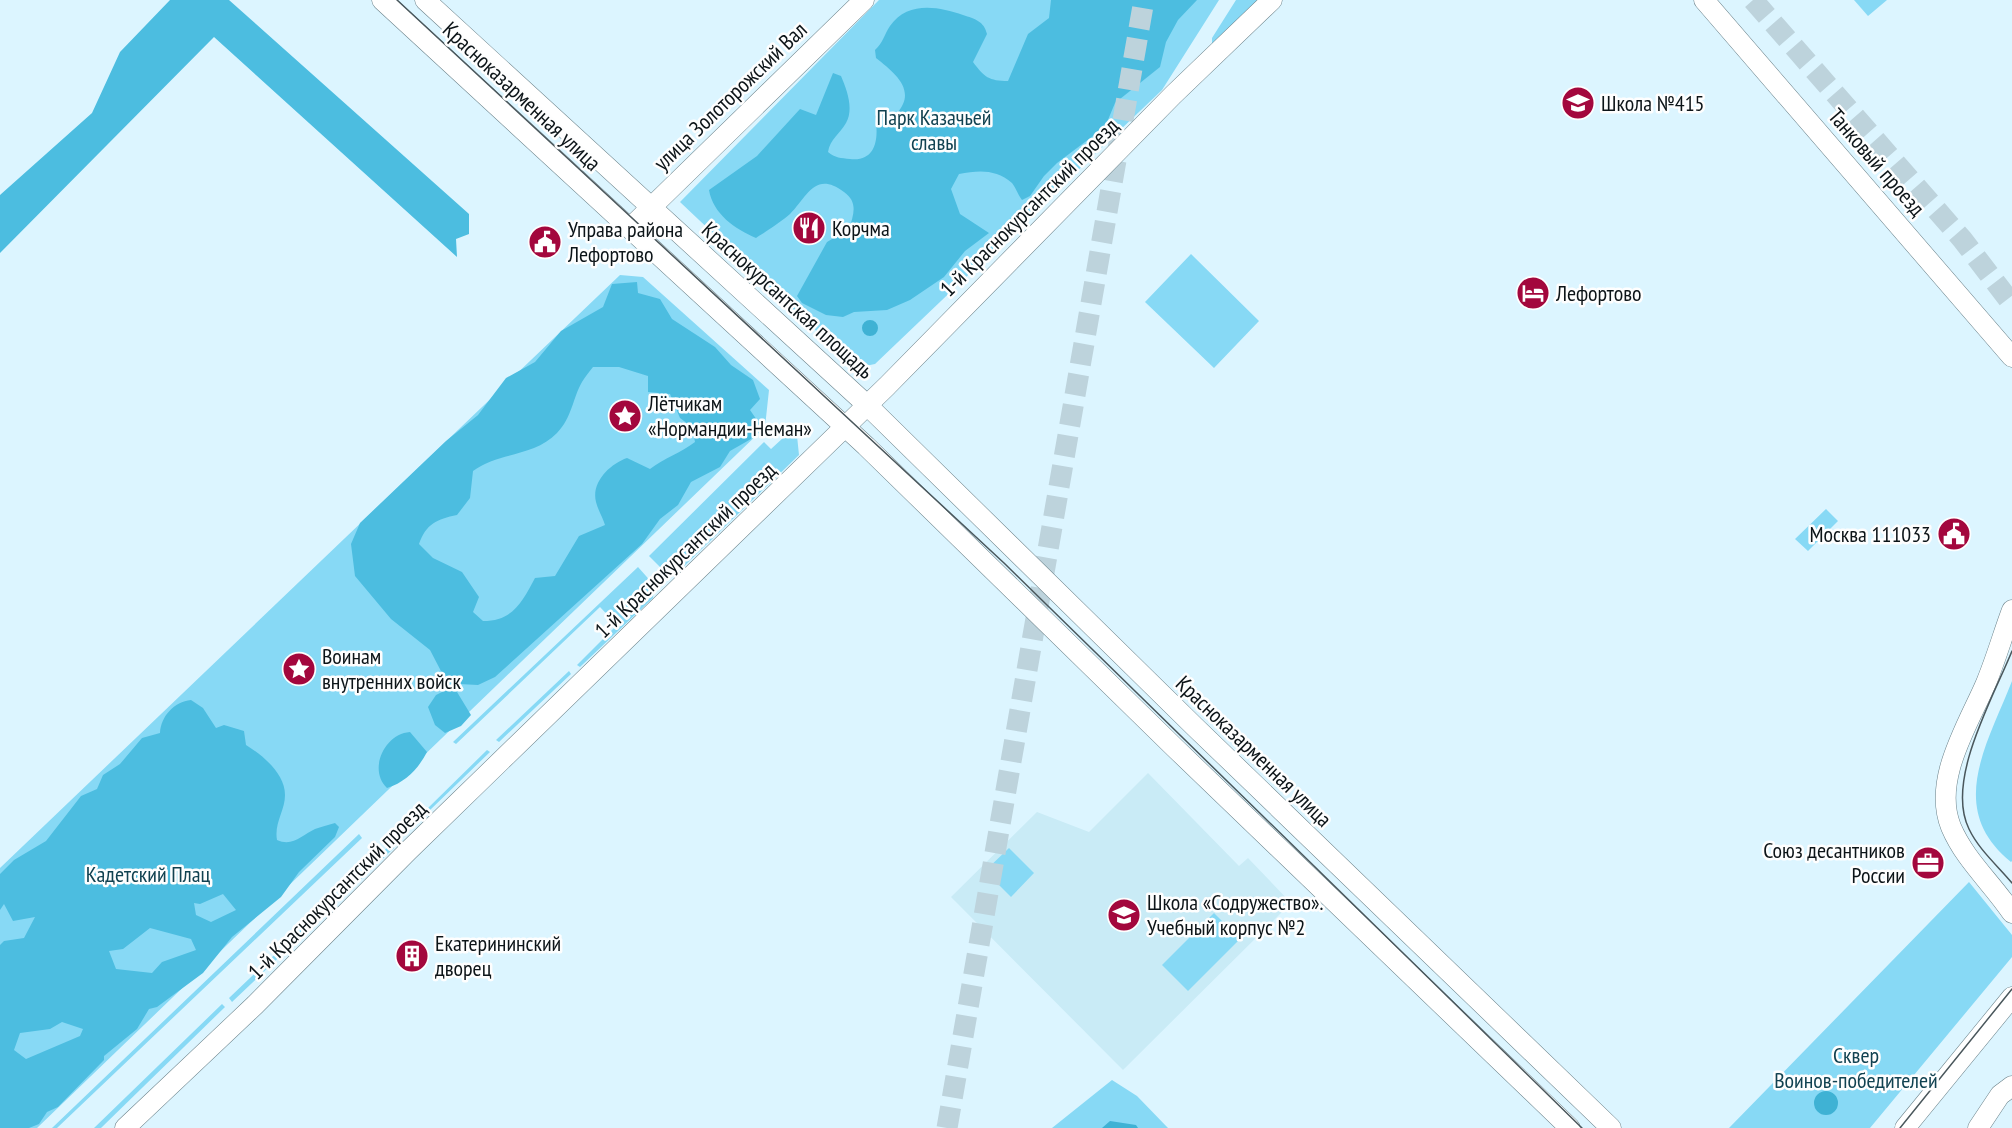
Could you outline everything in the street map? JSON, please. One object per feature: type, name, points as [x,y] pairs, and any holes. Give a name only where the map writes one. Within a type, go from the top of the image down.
[{"type":"main road","name":"Красноказарменная улица","points":[[382,0],[630,228]]},
{"type":"main road","name":"Красноказарменная улица","points":[[425,0],[650,207]]},
{"type":"main road","name":"улица Золоторожский Вал","points":[[630,228],[864,0]]},
{"type":"main road","name":"1-й Краснокурсантский проезд","points":[[125,1128],[255,1005],[408,851],[867,405],[1186,82],[1272,0]]},
{"type":"main road","name":"Танковый проезд","points":[[1704,0],[2012,357]]},
{"type":"main road","name":"Краснокурсантская площадь","points":[[650,207],[867,405]]},
{"type":"main road","points":[[630,228],[844,427],[1570,1128]]},
{"type":"main road","name":"Красноказарменная улица","points":[[867,405],[1195,727],[1611,1128]]},
{"type":"main road","points":[[2012,609],[1986,682],[1952,762],[1945,804],[1950,825],[1971,862],[2012,913]]},
{"type":"main road","points":[[1905,1128],[2012,997]]},
{"type":"main road","points":[[1979,1127],[2000,1095],[2012,1086]]},
{"type":"main road","points":[[1979,1127],[2012,1100]]},
{"type":"shaded area","points":[[867,320],[873,320],[878,328],[876,334],[867,336],[862,331],[862,325]]},
{"type":"shaded area","name":"Школа «Содружество». Учебный корпус №2","points":[[1148,773],[1239,866],[1248,858],[1291,903],[1123,1070],[951,897],[1037,812],[1089,832]]},
{"type":"shaded area","points":[[1826,1091],[1831,1092],[1837,1098],[1837,1108],[1831,1114],[1826,1115],[1821,1114],[1815,1108],[1814,1103],[1815,1098],[1821,1092]]},
{"type":"shaded area","points":[[1110,1121],[1136,1125],[1138,1128],[1102,1128]]},
{"type":"green space","points":[[170,0],[229,0],[469,214],[469,234],[456,239],[457,257],[214,37],[0,253],[0,195],[92,113],[120,52]]},
{"type":"green space","name":"Парк Казачьей славы","points":[[879,0],[1219,0],[1162,90],[875,364],[860,367],[845,358],[680,202]]},
{"type":"green space","name":"Парк Казачьей славы","points":[[1051,0],[1197,0],[1178,20],[1166,42],[1160,67],[1115,103],[1105,127],[1057,163],[1044,176],[1030,196],[1022,200],[1012,183],[1000,175],[980,171],[959,174],[951,189],[960,214],[989,233],[965,251],[944,277],[910,300],[887,310],[854,312],[843,317],[826,315],[802,303],[797,296],[827,242],[849,229],[853,204],[844,192],[834,186],[826,184],[812,188],[790,214],[756,238],[726,220],[715,206],[709,190],[757,156],[800,109],[816,115],[833,73],[841,76],[850,106],[846,123],[833,140],[828,152],[836,157],[859,159],[871,152],[877,132],[875,116],[881,110],[896,114],[905,98],[901,83],[876,58],[875,50],[890,26],[905,12],[924,8],[943,9],[978,21],[984,26],[987,34],[973,62],[987,77],[1008,81],[1028,34],[1049,18]]},
{"type":"green space","points":[[1236,0],[1259,0],[1212,45],[1212,38]]},
{"type":"green space","points":[[1854,0],[1887,0],[1868,16]]},
{"type":"green space","points":[[1191,254],[1259,321],[1214,368],[1145,302]]},
{"type":"green space","name":"Кадетский Плац","points":[[620,275],[643,277],[769,390],[765,427],[37,1128],[0,1128],[0,868]]},
{"type":"green space","points":[[637,282],[638,293],[660,299],[672,319],[715,347],[731,365],[753,380],[760,399],[750,410],[759,423],[751,439],[730,451],[720,467],[691,482],[678,505],[660,519],[642,544],[495,677],[478,685],[459,684],[442,673],[430,650],[391,619],[355,576],[351,544],[360,523],[446,441],[478,415],[506,378],[535,362],[561,331],[603,307],[612,284]],"holes":[[[593,367],[619,367],[648,376],[648,392],[670,394],[680,418],[692,427],[695,442],[650,469],[627,458],[608,469],[599,481],[595,495],[605,525],[579,536],[555,576],[535,578],[521,602],[509,614],[502,618],[483,621],[473,612],[479,597],[462,572],[433,558],[419,544],[422,537],[433,524],[457,515],[470,498],[473,471],[493,460],[527,451],[548,441],[557,433],[566,421],[582,382]]]},
{"type":"green space","points":[[796,426],[799,455],[676,574],[669,576],[649,556],[764,442],[771,449]]},
{"type":"green space","points":[[1826,509],[1838,521],[1808,551],[1795,539]]},
{"type":"green space","points":[[638,567],[654,585],[653,598],[580,667],[577,665],[617,625],[600,607],[456,744],[453,742]]},
{"type":"green space","points":[[569,671],[571,674],[499,742],[496,740]]},
{"type":"green space","points":[[2012,681],[2011,862],[1991,842],[1980,820],[1976,798],[1978,775],[1984,752]]},
{"type":"green space","points":[[446,690],[457,692],[471,715],[461,726],[445,733],[435,725],[428,707],[436,695]]},
{"type":"green space","points":[[191,700],[203,708],[216,728],[224,725],[244,731],[246,745],[265,759],[277,772],[285,795],[277,828],[277,840],[293,841],[315,829],[335,823],[339,827],[335,837],[299,872],[281,897],[232,937],[203,973],[157,1007],[149,1009],[137,1029],[104,1056],[104,1060],[58,1107],[47,1112],[39,1124],[29,1128],[0,1128],[0,945],[4,941],[24,938],[35,917],[13,921],[4,904],[0,910],[0,874],[14,860],[46,841],[81,796],[97,789],[103,775],[120,764],[142,738],[160,733],[166,716],[174,707]],"holes":[[[223,894],[236,910],[211,922],[196,915],[194,903],[200,904]],[[150,928],[191,939],[196,950],[162,962],[152,973],[116,969],[109,951],[123,949]],[[62,1022],[83,1029],[80,1036],[26,1059],[14,1050],[20,1033],[50,1029]]]},
{"type":"green space","points":[[410,732],[427,752],[411,774],[387,788],[381,781],[379,772],[382,754],[393,739]]},
{"type":"green space","points":[[487,750],[490,752],[429,811],[427,809]]},
{"type":"green space","points":[[359,834],[362,838],[57,1128],[52,1128]]},
{"type":"green space","points":[[391,844],[394,848],[232,1002],[229,998]]},
{"type":"green space","points":[[1009,848],[1034,873],[1011,897],[985,871]]},
{"type":"green space","name":"Сквер Воинов-победителей","points":[[1969,882],[2012,935],[2012,957],[1870,1128],[1729,1128]]},
{"type":"green space","points":[[1214,913],[1240,939],[1188,991],[1162,965]]},
{"type":"green space","points":[[222,1004],[225,1007],[101,1128],[94,1128]]},
{"type":"green space","points":[[1112,1080],[1137,1096],[1168,1128],[1052,1128]]},
{"type":"tunnel","points":[[947,1128],[1144,0]]},
{"type":"tunnel","points":[[1753,0],[1962,239],[2012,304]]},
{"type":"tram line","points":[[397,0],[1004,563],[1582,1128]]},
{"type":"tram line","points":[[2012,651],[1974,740],[1963,788],[1963,809],[1973,837],[2012,883]]},
{"type":"tram line","points":[[1900,1128],[2012,989]]},
{"type":"place","name":"Школа №415","points":[[1578,103]]},
{"type":"place","name":"Корчма","points":[[809,228]]},
{"type":"place","name":"Управа района Лефортово","points":[[545,242]]},
{"type":"place","name":"Лефортово","points":[[1533,293]]},
{"type":"place","name":"Лётчикам «Нормандии-Неман»","points":[[625,416]]},
{"type":"place","name":"Москва 111033","points":[[1954,534]]},
{"type":"place","name":"Воинам внутренних войск","points":[[299,669]]},
{"type":"place","name":"Союз десантников России","points":[[1928,863]]},
{"type":"place","name":"Школа «Содружество». Учебный корпус №2","points":[[1124,915]]},
{"type":"place","name":"Екатерининский дворец","points":[[412,956]]}]
